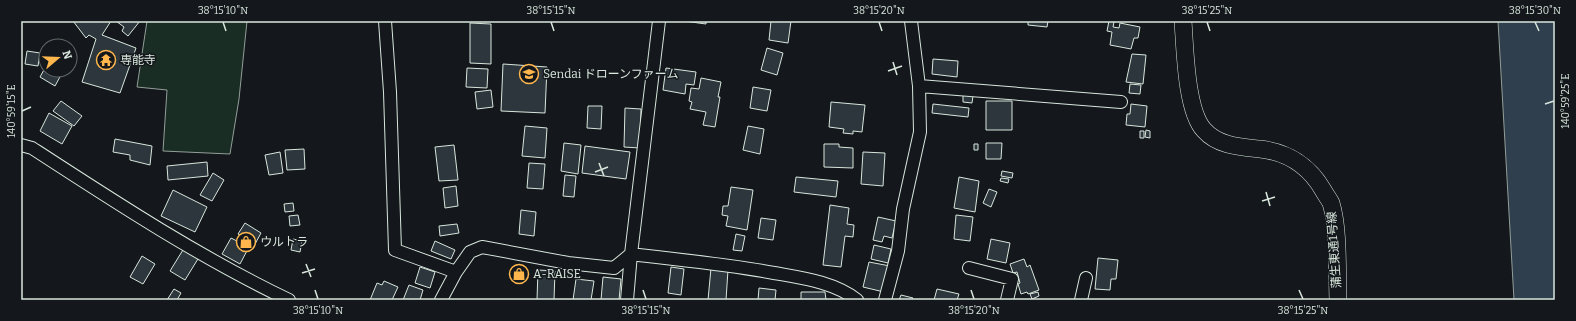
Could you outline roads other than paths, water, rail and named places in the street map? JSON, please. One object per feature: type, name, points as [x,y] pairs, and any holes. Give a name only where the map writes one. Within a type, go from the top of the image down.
[{"type":"street","points":[[385,21],[390,92],[395,250],[456,272]]},
{"type":"street","points":[[627,300],[631,254],[659,21]]},
{"type":"street","points":[[885,300],[898,251],[903,209],[920,132],[919,86],[911,21]]},
{"type":"street","name":"蒲生東通1号線","points":[[1183,21],[1188,86],[1193,108],[1203,130],[1224,144],[1273,151],[1298,161],[1317,180],[1330,203],[1335,230],[1338,300]]},
{"type":"street","points":[[919,86],[1121,102]]},
{"type":"street","points":[[21,145],[32,148],[100,193],[243,278],[289,300]]},
{"type":"street","points":[[441,300],[456,272],[470,252],[482,247],[568,263],[614,268],[631,254],[743,267],[811,280],[850,295],[857,300]]},
{"type":"street","points":[[969,268],[1012,279],[1007,300]]},
{"type":"street","points":[[1081,300],[1086,278]]},
{"type":"water","points":[[1498,21],[1555,21],[1555,300],[1514,300]]},
{"type":"place","name":"専能寺","points":[[106,60]]},
{"type":"place","name":"Sendai ドローンファーム","points":[[529,74]]},
{"type":"place","name":"ウルトラ","points":[[246,242]]},
{"type":"place","name":"A-RAISE","points":[[519,274]]}]
